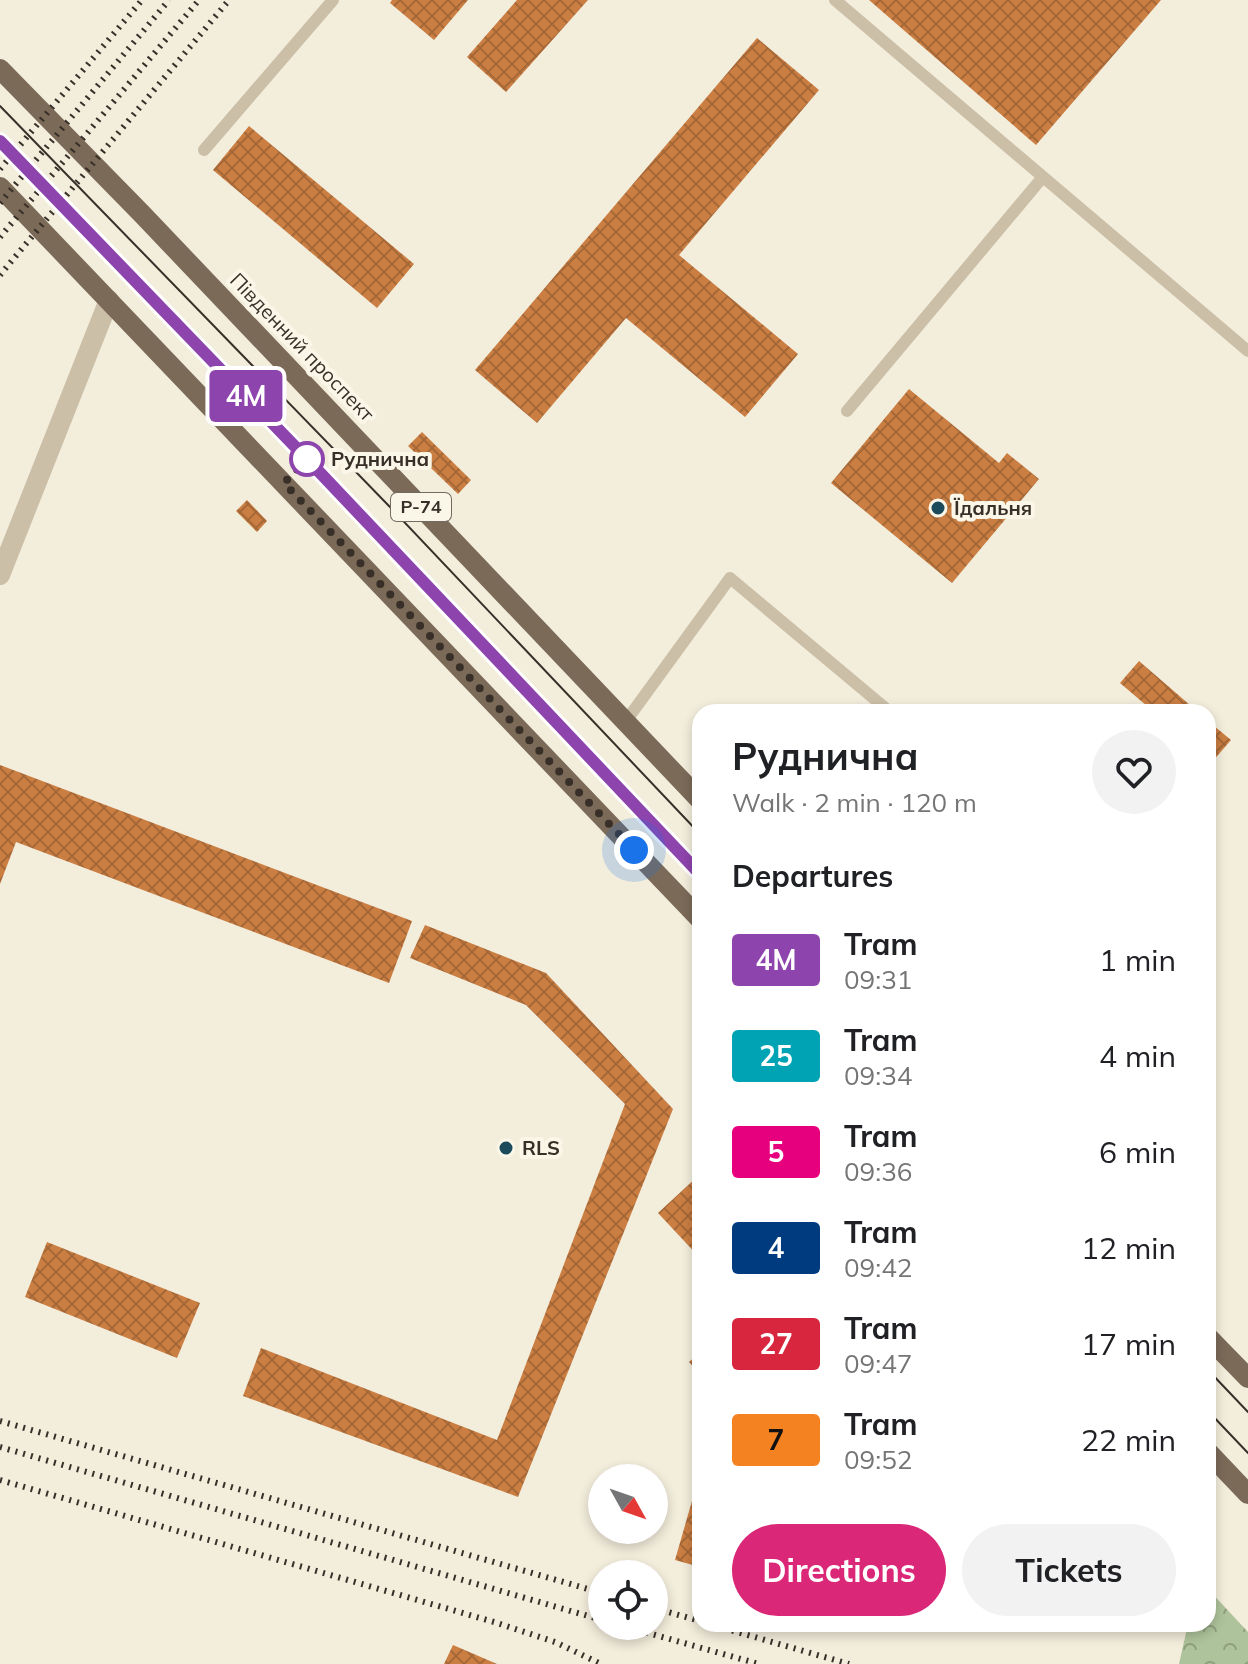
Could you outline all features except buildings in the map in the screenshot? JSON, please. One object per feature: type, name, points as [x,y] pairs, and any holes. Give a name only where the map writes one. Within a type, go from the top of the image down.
[{"type":"main road","name":"Південний проспект","points":[[0,69],[692,791]]},
{"type":"main road","points":[[0,187],[692,911]]},
{"type":"main road","points":[[1216,1345],[1248,1378]]},
{"type":"main road","points":[[1216,1460],[1248,1494]]},
{"type":"street","points":[[0,575],[109,300]]},
{"type":"lane","points":[[204,150],[333,0]]},
{"type":"lane","points":[[835,0],[1248,351]]},
{"type":"lane","points":[[847,411],[1042,178]]},
{"type":"lane","points":[[626,721],[730,578],[880,704]]},
{"type":"green space","points":[[1216,1598],[1248,1632],[1248,1664],[1179,1664],[1186,1632],[1216,1632]]},
{"type":"tram line","points":[[0,106],[390,507],[692,826]]},
{"type":"tram line","points":[[0,141],[308,460],[692,866]]},
{"type":"tram line","name":"4М","points":[[0,141],[308,460],[692,866]]},
{"type":"tram line","points":[[1216,1378],[1248,1412]]},
{"type":"tram line","points":[[1216,1419],[1248,1453]]},
{"type":"railway","points":[[0,169],[142,0]]},
{"type":"railway","points":[[0,203],[169,0]]},
{"type":"railway","points":[[0,237],[199,0]]},
{"type":"railway","points":[[0,275],[229,0]]},
{"type":"railway","points":[[0,1421],[588,1589]]},
{"type":"railway","points":[[0,1447],[588,1616]]},
{"type":"railway","points":[[0,1480],[494,1622],[555,1642],[601,1664]]},
{"type":"railway","points":[[668,1612],[692,1619]]},
{"type":"railway","points":[[737,1632],[849,1664]]},
{"type":"railway","points":[[668,1639],[759,1664]]},
{"type":"place","name":"Руднична","points":[[307,459]]},
{"type":"place","name":"Їдальня","points":[[938,508]]},
{"type":"place","name":"RLS","points":[[506,1148]]},
{"type":"route","points":[[307,459],[284,483],[634,850]]}]
